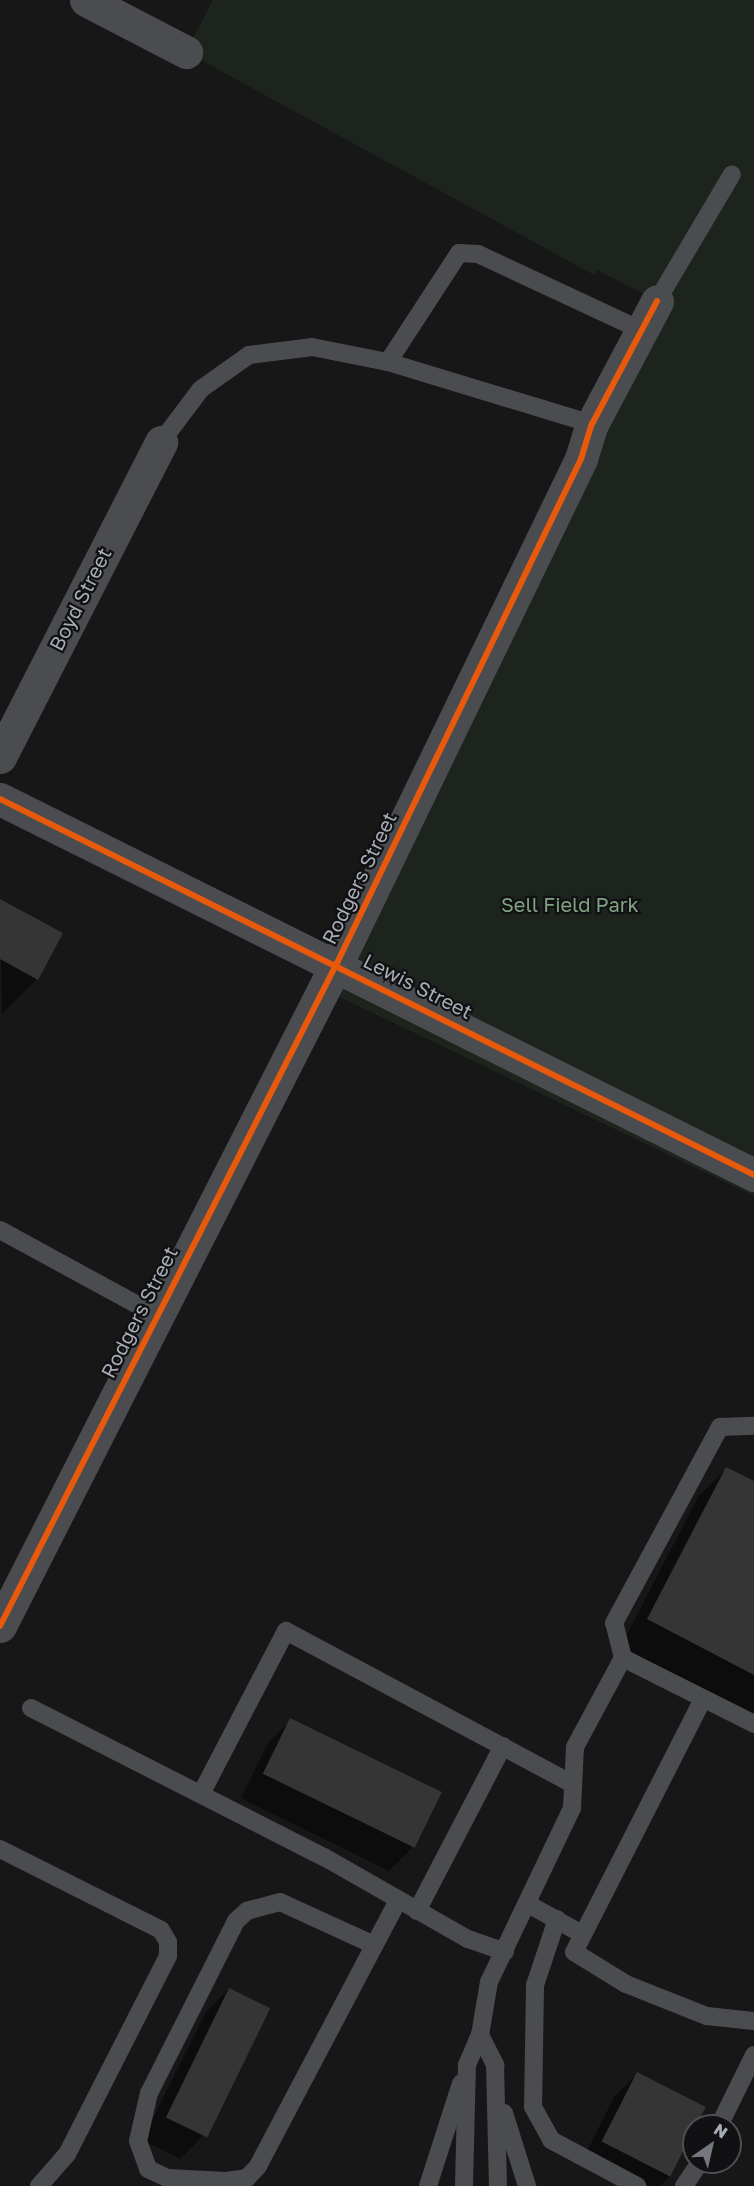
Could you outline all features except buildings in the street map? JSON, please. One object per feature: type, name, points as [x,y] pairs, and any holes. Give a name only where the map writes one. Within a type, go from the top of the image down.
[{"type":"street","points":[[86,0],[186,52]]},
{"type":"street","name":"Rodgers Street","points":[[0,1626],[156,1315],[337,963],[581,459],[592,424],[657,301]]},
{"type":"street","name":"Boyd Street","points":[[0,756],[160,442]]},
{"type":"street","name":"Lewis Street","points":[[0,799],[337,963],[754,1175]]},
{"type":"lane","points":[[657,301],[732,174]]},
{"type":"lane","points":[[388,362],[459,253],[478,254],[642,330]]},
{"type":"lane","points":[[160,442],[201,389],[249,356],[312,347],[388,362],[592,424]]},
{"type":"lane","points":[[0,1230],[156,1315]]},
{"type":"lane","points":[[428,2186],[467,2065],[480,2035],[489,1982],[572,1808],[575,1747],[622,1658],[614,1623],[720,1427],[754,1426]]},
{"type":"lane","points":[[201,1794],[286,1631],[573,1784]]},
{"type":"lane","points":[[622,1658],[754,1724]]},
{"type":"lane","points":[[703,1699],[574,1952],[626,1984],[707,2016],[754,2021]]},
{"type":"lane","points":[[31,1708],[201,1794],[417,1911],[505,1952]]},
{"type":"lane","points":[[417,1911],[503,1746]]},
{"type":"lane","points":[[0,1849],[161,1930],[168,1942],[168,1956],[67,2154],[39,2186]]},
{"type":"lane","points":[[374,1945],[280,1902],[247,1911],[236,1921],[148,2093],[138,2142],[148,2169],[167,2178],[248,2178],[374,1945],[398,1900]]},
{"type":"lane","points":[[528,1904],[582,1934]]},
{"type":"lane","points":[[556,1919],[535,1985],[533,2107],[551,2140],[637,2186]]},
{"type":"lane","points":[[480,2035],[495,2065],[510,2142],[527,2186]]},
{"type":"lane","points":[[725,2114],[754,2055]]},
{"type":"lane","points":[[464,2186],[467,2065]]},
{"type":"lane","points":[[495,2065],[498,2186]]},
{"type":"green space","name":"Sell Field Park","points":[[213,0],[754,0],[754,1196],[323,989],[657,301],[597,270],[594,275],[186,52]]},
{"type":"cycle path","points":[[0,1626],[337,963],[581,459],[592,424],[657,301]]},
{"type":"cycle path","points":[[0,799],[754,1175]]}]
